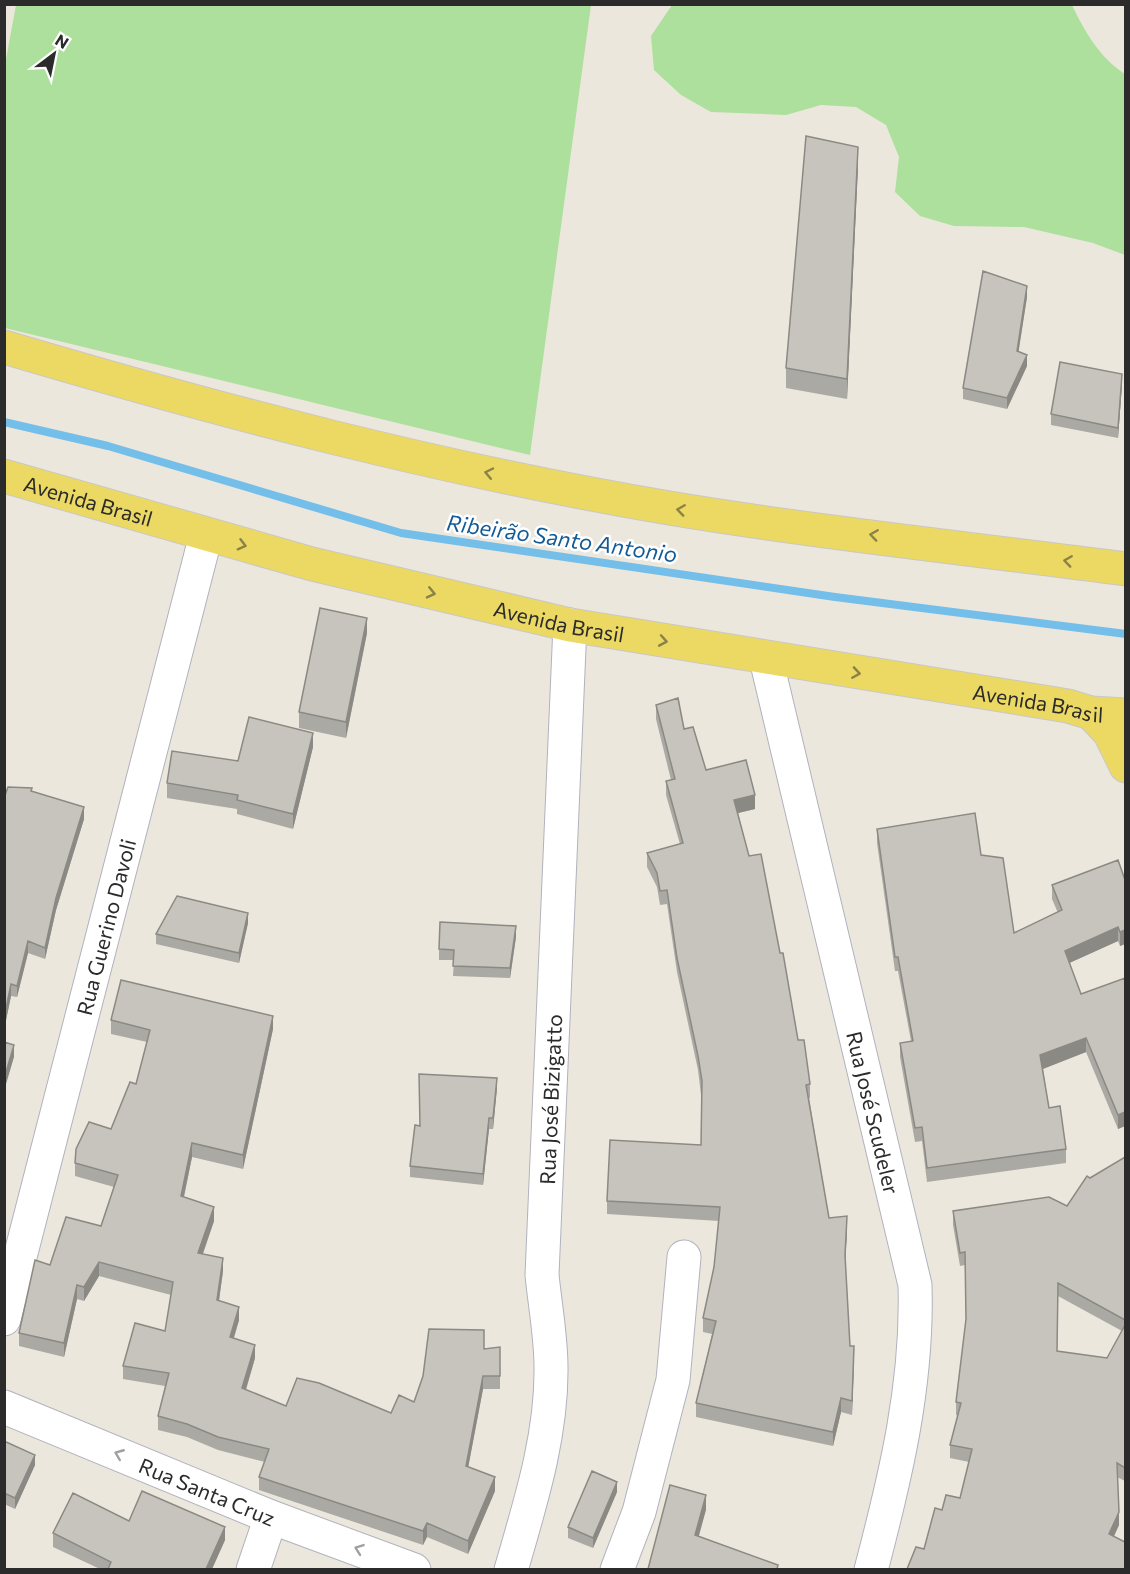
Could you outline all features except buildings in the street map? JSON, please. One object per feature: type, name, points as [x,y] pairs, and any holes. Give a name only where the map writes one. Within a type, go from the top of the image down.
[{"type":"main road","points":[[4,347],[140,387],[369,447],[524,481],[671,508],[1125,569]]},
{"type":"main road","name":"Avenida Brasil","points":[[4,476],[206,535],[368,578],[570,625],[1056,704],[1092,713],[1125,715]]},
{"type":"main road","points":[[1092,713],[1103,723],[1115,741],[1125,766]]},
{"type":"street","name":"Rua Guerino Davoli","points":[[4,1319],[206,535]]},
{"type":"street","name":"Rua José Bizigatto","points":[[511,1569],[531,1499],[546,1428],[551,1367],[542,1275],[570,625]]},
{"type":"street","name":"Rua José Scudeler","points":[[766,658],[915,1286],[917,1335],[910,1401],[891,1496],[871,1569]]},
{"type":"street","points":[[617,1569],[639,1512],[673,1380],[684,1257]]},
{"type":"street","name":"Rua Santa Cruz","points":[[4,1407],[271,1517],[414,1569]]},
{"type":"street","points":[[253,1569],[271,1517]]},
{"type":"green space","points":[[16,5],[591,5],[530,455],[5,328],[4,70]]},
{"type":"green space","points":[[672,5],[1072,5],[1100,52],[1125,74],[1125,255],[1093,243],[1024,227],[954,226],[920,216],[895,192],[899,157],[886,125],[856,107],[821,105],[786,115],[711,112],[681,95],[654,70],[651,36]]},
{"type":"waterway","name":"Ribeirão Santo Antonio","points":[[4,422],[108,446],[401,533],[835,597],[1126,634]]}]
